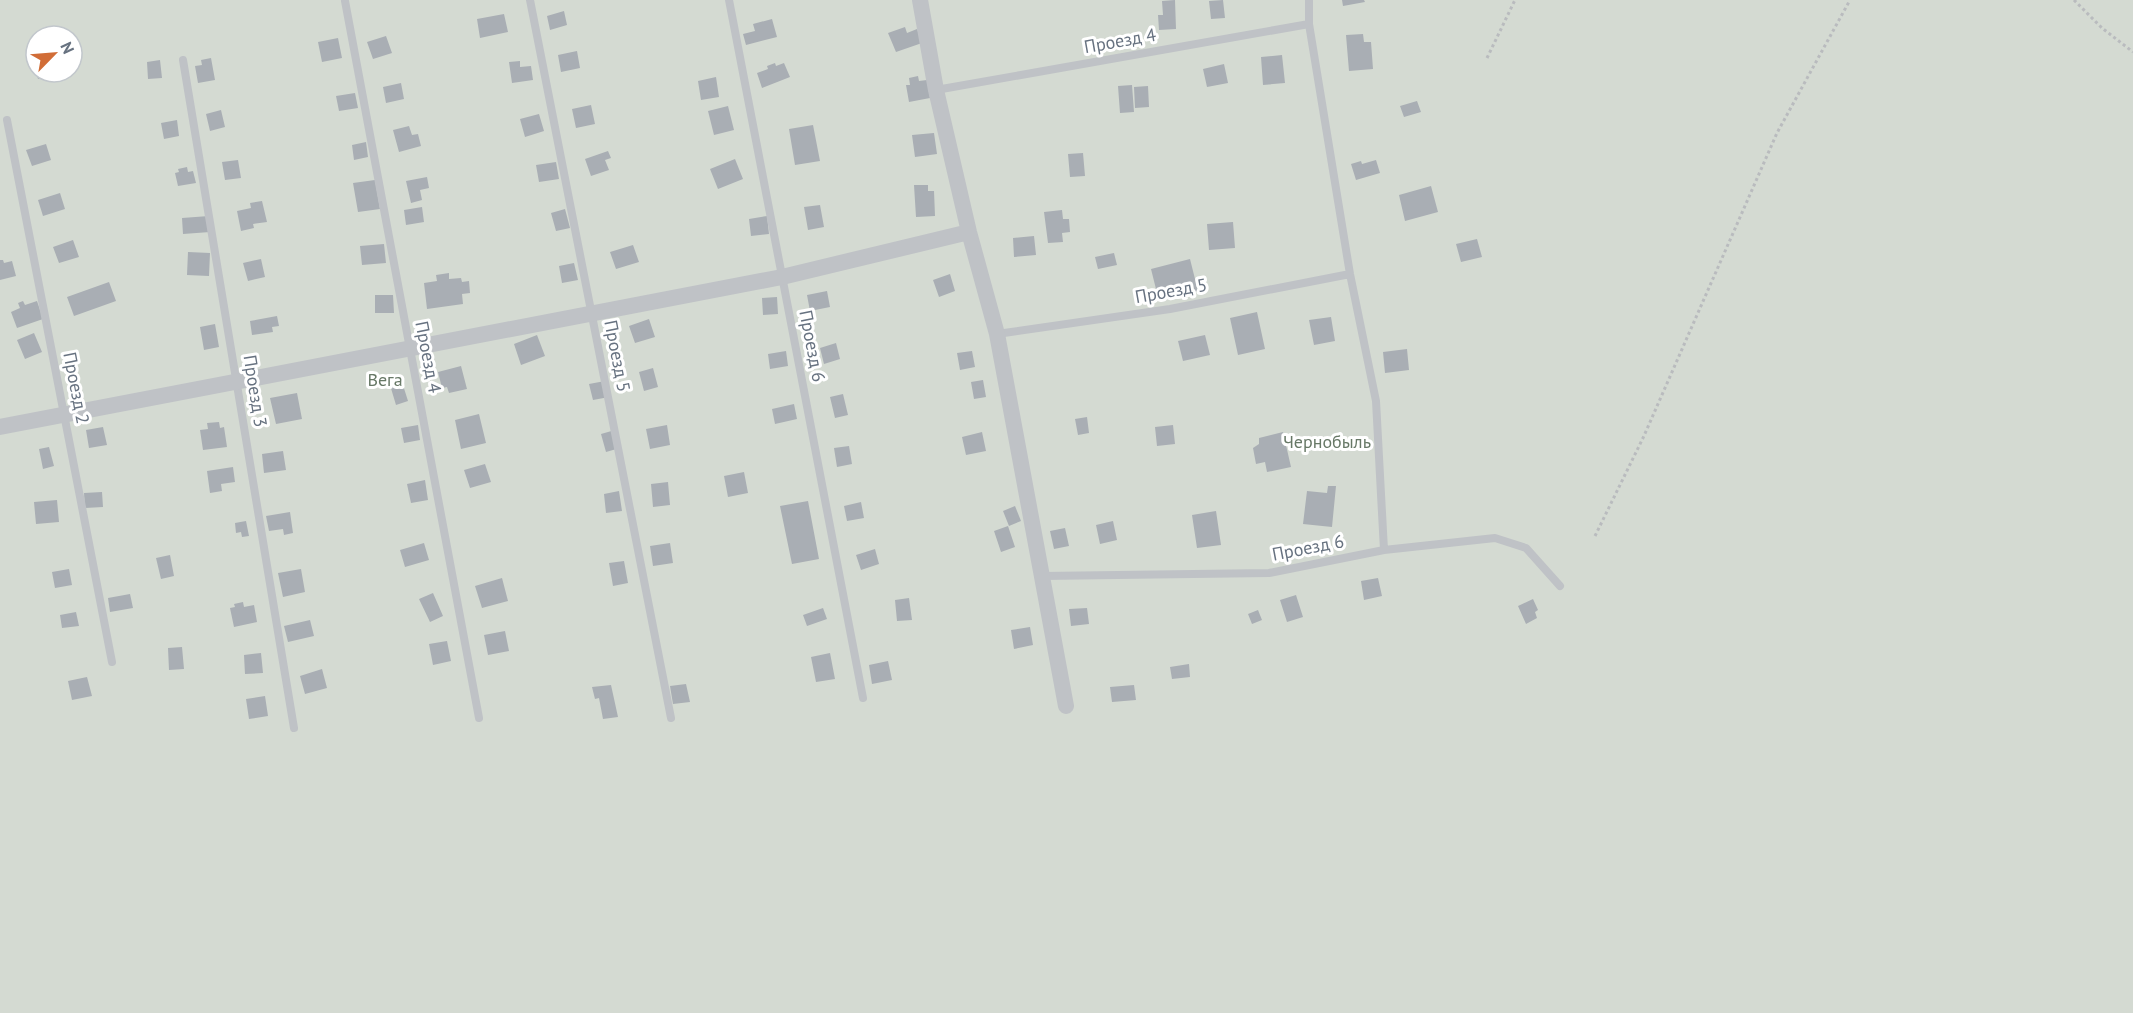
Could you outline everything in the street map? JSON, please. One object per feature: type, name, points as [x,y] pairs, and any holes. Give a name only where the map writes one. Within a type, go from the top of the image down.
[{"type":"street","points":[[920,0],[936,90],[969,232],[997,334],[1066,706]]},
{"type":"street","points":[[0,427],[782,277],[969,232]]},
{"type":"lane","name":"Проезд 5","points":[[530,0],[671,718]]},
{"type":"lane","name":"Проезд 6","points":[[729,0],[863,698]]},
{"type":"lane","points":[[1309,0],[1309,24],[1350,274],[1376,401],[1384,550]]},
{"type":"lane","name":"Проезд 4","points":[[345,1],[479,718]]},
{"type":"lane","name":"Проезд 4","points":[[936,90],[1309,24]]},
{"type":"lane","name":"Проезд 3","points":[[183,60],[294,728]]},
{"type":"lane","name":"Проезд 2","points":[[7,120],[112,662]]},
{"type":"lane","name":"Проезд 5","points":[[997,334],[1170,309],[1350,274]]},
{"type":"lane","name":"Проезд 6","points":[[1042,576],[1269,573],[1384,550],[1495,538],[1526,548],[1560,586]]},
{"type":"path","points":[[1487,58],[1515,0]]},
{"type":"path","points":[[1595,536],[1643,438],[1777,133],[1850,0]]},
{"type":"path","points":[[2074,0],[2102,28],[2133,52]]},
{"type":"green space","points":[[0,0],[2133,0],[2133,1013],[0,1013]]},
{"type":"building","points":[[1175,0],[1176,29],[1159,30],[1158,15],[1163,15],[1162,1]]},
{"type":"building","points":[[1223,0],[1225,18],[1211,19],[1209,1]]},
{"type":"building","points":[[1342,0],[1364,0],[1365,2],[1343,6]]},
{"type":"building","points":[[564,11],[567,25],[550,30],[547,16]]},
{"type":"building","points":[[504,14],[508,32],[480,38],[477,19]]},
{"type":"building","points":[[772,19],[777,37],[746,45],[743,34],[755,31],[753,24]]},
{"type":"building","points":[[905,27],[907,33],[917,29],[922,43],[896,52],[888,33]]},
{"type":"building","points":[[1363,34],[1364,42],[1371,42],[1373,69],[1349,71],[1346,35]]},
{"type":"building","points":[[386,36],[392,53],[373,59],[367,42]]},
{"type":"building","points":[[338,38],[342,58],[322,62],[318,42]]},
{"type":"building","points":[[577,51],[580,68],[561,72],[558,55]]},
{"type":"building","points":[[1282,55],[1285,83],[1263,85],[1261,57]]},
{"type":"building","points":[[211,58],[215,80],[198,83],[195,66],[202,65],[201,60]]},
{"type":"building","points":[[160,60],[162,78],[148,79],[147,62]]},
{"type":"building","points":[[520,61],[520,67],[531,66],[533,80],[512,83],[509,62]]},
{"type":"building","points":[[775,63],[776,66],[784,63],[790,77],[762,88],[757,73],[768,69],[767,66]]},
{"type":"building","points":[[1224,64],[1228,83],[1207,87],[1203,69]]},
{"type":"building","points":[[918,76],[919,81],[927,80],[930,98],[909,102],[906,85],[910,85],[909,78]]},
{"type":"building","points":[[716,77],[719,97],[701,100],[698,81]]},
{"type":"building","points":[[401,83],[404,99],[386,103],[383,87]]},
{"type":"building","points":[[1132,85],[1134,112],[1120,113],[1118,86]]},
{"type":"building","points":[[1148,86],[1149,107],[1135,108],[1134,87]]},
{"type":"building","points":[[355,93],[358,108],[339,111],[336,96]]},
{"type":"building","points":[[1417,101],[1421,112],[1404,117],[1400,106]]},
{"type":"building","points":[[591,105],[595,124],[576,128],[572,109]]},
{"type":"building","points":[[728,106],[734,130],[714,135],[708,111]]},
{"type":"building","points":[[221,110],[225,127],[210,131],[206,114]]},
{"type":"building","points":[[539,114],[544,131],[525,137],[520,119]]},
{"type":"building","points":[[177,120],[179,136],[164,139],[161,123]]},
{"type":"building","points":[[813,125],[820,161],[795,165],[789,129]]},
{"type":"building","points":[[409,126],[412,135],[418,134],[421,146],[399,152],[393,130]]},
{"type":"building","points":[[934,133],[937,154],[915,157],[912,135]]},
{"type":"building","points":[[366,142],[368,157],[354,160],[352,145]]},
{"type":"building","points":[[46,144],[51,160],[32,166],[26,150]]},
{"type":"building","points":[[608,151],[611,158],[605,160],[609,170],[591,176],[585,159]]},
{"type":"building","points":[[1083,153],[1085,176],[1070,177],[1068,154]]},
{"type":"building","points":[[735,159],[743,179],[718,189],[710,169]]},
{"type":"building","points":[[238,160],[241,178],[225,180],[222,162]]},
{"type":"building","points":[[1376,160],[1380,173],[1356,180],[1351,164]]},
{"type":"building","points":[[556,162],[559,179],[539,182],[536,165]]},
{"type":"building","points":[[187,167],[188,172],[193,171],[196,183],[178,186],[175,173],[179,172],[178,169]]},
{"type":"building","points":[[427,177],[429,188],[420,190],[422,200],[411,203],[406,181]]},
{"type":"building","points":[[375,180],[380,209],[358,212],[353,183]]},
{"type":"building","points":[[914,185],[928,185],[928,191],[934,191],[935,216],[916,217]]},
{"type":"building","points":[[1431,186],[1438,212],[1405,221],[1399,195]]},
{"type":"building","points":[[60,193],[65,209],[43,216],[38,200]]},
{"type":"building","points":[[262,201],[267,222],[253,224],[254,228],[241,231],[237,211],[251,208],[250,203]]},
{"type":"building","points":[[820,205],[824,227],[808,230],[804,207]]},
{"type":"building","points":[[422,207],[424,222],[406,225],[404,210]]},
{"type":"building","points":[[565,209],[570,228],[556,231],[551,213]]},
{"type":"building","points":[[1062,210],[1063,219],[1069,219],[1070,232],[1062,233],[1063,242],[1048,243],[1044,212]]},
{"type":"building","points":[[209,216],[210,232],[183,234],[182,218]]},
{"type":"building","points":[[767,216],[769,234],[751,236],[749,219]]},
{"type":"building","points":[[1233,222],[1235,248],[1209,250],[1207,224]]},
{"type":"building","points":[[1034,236],[1036,255],[1014,257],[1013,238]]},
{"type":"building","points":[[1477,239],[1482,257],[1461,262],[1456,244]]},
{"type":"building","points":[[73,240],[79,257],[59,263],[53,247]]},
{"type":"building","points":[[384,244],[386,263],[362,265],[360,246]]},
{"type":"building","points":[[633,245],[639,262],[616,269],[610,252]]},
{"type":"building","points":[[188,252],[210,253],[209,276],[187,275]]},
{"type":"building","points":[[1114,253],[1117,265],[1098,269],[1095,257]]},
{"type":"building","points":[[261,259],[265,277],[248,281],[243,263]]},
{"type":"building","points":[[1190,259],[1198,291],[1180,296],[1179,292],[1158,297],[1151,269]]},
{"type":"building","points":[[0,260],[4,263],[12,261],[16,276],[0,280]]},
{"type":"building","points":[[574,263],[578,280],[562,283],[559,266]]},
{"type":"building","points":[[449,273],[449,279],[461,278],[462,282],[469,281],[470,293],[462,294],[463,304],[427,309],[424,283],[437,281],[436,275]]},
{"type":"building","points":[[950,274],[955,291],[939,297],[933,280]]},
{"type":"building","points":[[109,282],[116,301],[74,316],[67,297]]},
{"type":"building","points":[[827,291],[830,307],[810,311],[807,295]]},
{"type":"building","points":[[375,295],[393,295],[394,313],[375,313]]},
{"type":"building","points":[[777,297],[778,314],[763,315],[762,298]]},
{"type":"building","points":[[23,301],[25,305],[37,301],[43,319],[17,328],[11,312],[20,308],[18,303]]},
{"type":"building","points":[[1257,312],[1265,349],[1238,355],[1230,318]]},
{"type":"building","points":[[277,316],[279,326],[272,327],[273,332],[252,335],[250,321]]},
{"type":"building","points":[[1331,317],[1335,341],[1314,345],[1309,320]]},
{"type":"building","points":[[649,319],[655,337],[635,343],[629,326]]},
{"type":"building","points":[[215,324],[219,347],[204,350],[200,327]]},
{"type":"building","points":[[34,333],[42,352],[25,359],[17,340]]},
{"type":"building","points":[[537,335],[545,356],[521,365],[514,344]]},
{"type":"building","points":[[1205,335],[1210,355],[1183,361],[1178,341]]},
{"type":"building","points":[[836,343],[840,359],[824,364],[820,348]]},
{"type":"building","points":[[1407,349],[1409,370],[1385,373],[1383,352]]},
{"type":"building","points":[[786,351],[788,366],[770,369],[768,354]]},
{"type":"building","points":[[972,351],[975,367],[960,370],[957,353]]},
{"type":"building","points":[[461,366],[467,389],[449,393],[447,387],[442,388],[438,372]]},
{"type":"building","points":[[653,368],[658,387],[644,391],[639,372]]},
{"type":"building","points":[[983,380],[986,397],[974,399],[971,382]]},
{"type":"building","points":[[605,381],[609,397],[593,400],[589,384]]},
{"type":"building","points":[[402,382],[408,401],[396,405],[390,385]]},
{"type":"building","points":[[297,393],[302,419],[276,424],[270,398]]},
{"type":"building","points":[[843,394],[848,415],[835,418],[830,397]]},
{"type":"building","points":[[794,404],[797,419],[775,424],[772,409]]},
{"type":"building","points":[[479,414],[486,443],[461,449],[455,420]]},
{"type":"building","points":[[1087,417],[1089,433],[1078,435],[1075,419]]},
{"type":"building","points":[[219,422],[220,428],[224,427],[227,447],[203,450],[200,430],[208,429],[207,423]]},
{"type":"building","points":[[418,425],[420,440],[404,443],[401,428]]},
{"type":"building","points":[[667,425],[670,445],[650,449],[646,429]]},
{"type":"building","points":[[1173,425],[1175,444],[1157,446],[1155,427]]},
{"type":"building","points":[[103,427],[107,445],[89,448],[86,430]]},
{"type":"building","points":[[615,430],[620,448],[606,452],[601,434]]},
{"type":"building","points":[[982,432],[986,451],[966,455],[962,437]]},
{"type":"building","points":[[1283,432],[1291,467],[1267,472],[1265,462],[1256,464],[1253,448],[1259,444],[1259,438]]},
{"type":"building","points":[[849,446],[852,464],[837,467],[834,448]]},
{"type":"building","points":[[49,447],[54,466],[43,469],[39,449]]},
{"type":"building","points":[[283,451],[286,470],[264,473],[262,454]]},
{"type":"building","points":[[485,464],[491,482],[470,488],[464,470]]},
{"type":"building","points":[[233,467],[235,482],[221,484],[222,491],[210,493],[207,471]]},
{"type":"building","points":[[744,472],[748,493],[728,497],[724,476]]},
{"type":"building","points":[[425,480],[428,500],[411,503],[407,484]]},
{"type":"building","points":[[668,482],[670,505],[653,507],[651,484]]},
{"type":"building","points":[[1328,486],[1336,486],[1332,527],[1303,524],[1307,491],[1327,493]]},
{"type":"building","points":[[619,491],[622,511],[606,513],[604,494]]},
{"type":"building","points":[[102,492],[103,507],[85,508],[84,493]]},
{"type":"building","points":[[57,500],[59,522],[36,524],[34,502]]},
{"type":"building","points":[[808,501],[819,559],[792,564],[780,506]]},
{"type":"building","points":[[861,502],[864,518],[847,521],[844,506]]},
{"type":"building","points":[[1015,506],[1021,521],[1009,526],[1003,511]]},
{"type":"building","points":[[1216,511],[1221,545],[1197,548],[1192,515]]},
{"type":"building","points":[[290,512],[293,533],[284,535],[283,529],[269,531],[266,516]]},
{"type":"building","points":[[246,521],[249,536],[242,537],[241,532],[236,533],[235,523]]},
{"type":"building","points":[[1113,521],[1117,540],[1100,544],[1096,525]]},
{"type":"building","points":[[1008,526],[1015,547],[1001,552],[994,531]]},
{"type":"building","points":[[1065,528],[1069,546],[1054,549],[1050,531]]},
{"type":"building","points":[[424,543],[429,560],[405,567],[400,550]]},
{"type":"building","points":[[670,543],[673,563],[653,566],[650,546]]},
{"type":"building","points":[[875,549],[879,564],[861,570],[856,555]]},
{"type":"building","points":[[170,555],[174,576],[161,579],[156,558]]},
{"type":"building","points":[[624,561],[628,583],[613,586],[609,563]]},
{"type":"building","points":[[69,569],[72,585],[55,588],[52,572]]},
{"type":"building","points":[[301,569],[305,592],[283,597],[278,573]]},
{"type":"building","points":[[502,578],[508,601],[482,608],[475,586]]},
{"type":"building","points":[[1378,578],[1382,596],[1364,600],[1361,581]]},
{"type":"building","points":[[433,593],[443,616],[430,622],[419,599]]},
{"type":"building","points":[[130,594],[133,608],[110,612],[108,598]]},
{"type":"building","points":[[1296,595],[1303,617],[1287,622],[1280,600]]},
{"type":"building","points":[[909,598],[912,620],[897,621],[895,600]]},
{"type":"building","points":[[1533,599],[1538,610],[1535,612],[1537,618],[1526,624],[1518,606]]},
{"type":"building","points":[[243,602],[244,607],[254,605],[257,622],[234,627],[230,608],[235,607],[234,604]]},
{"type":"building","points":[[823,608],[827,619],[807,626],[803,615]]},
{"type":"building","points":[[1087,608],[1089,624],[1071,626],[1069,609]]},
{"type":"building","points":[[1258,610],[1262,620],[1252,624],[1248,614]]},
{"type":"building","points":[[76,612],[79,626],[62,628],[60,615]]},
{"type":"building","points":[[310,620],[314,636],[288,642],[284,626]]},
{"type":"building","points":[[1030,627],[1033,645],[1014,649],[1011,630]]},
{"type":"building","points":[[505,631],[509,651],[488,655],[484,635]]},
{"type":"building","points":[[447,641],[451,661],[433,665],[429,644]]},
{"type":"building","points":[[182,647],[184,669],[169,670],[168,648]]},
{"type":"building","points":[[261,653],[263,673],[245,674],[244,655]]},
{"type":"building","points":[[830,653],[835,679],[816,682],[811,657]]},
{"type":"building","points":[[888,661],[892,680],[872,684],[869,665]]},
{"type":"building","points":[[1189,664],[1190,677],[1172,679],[1170,667]]},
{"type":"building","points":[[322,669],[327,688],[305,694],[300,676]]},
{"type":"building","points":[[87,677],[92,696],[72,700],[68,681]]},
{"type":"building","points":[[686,684],[690,702],[673,704],[670,686]]},
{"type":"building","points":[[611,685],[618,717],[603,719],[599,698],[595,699],[592,687]]},
{"type":"building","points":[[1134,685],[1136,700],[1112,702],[1110,687]]},
{"type":"building","points":[[265,696],[268,716],[249,719],[246,699]]},
{"type":"park label","name":"Вега","points":[[385,380]]},
{"type":"park label","name":"Чернобыль","points":[[1327,442]]}]
